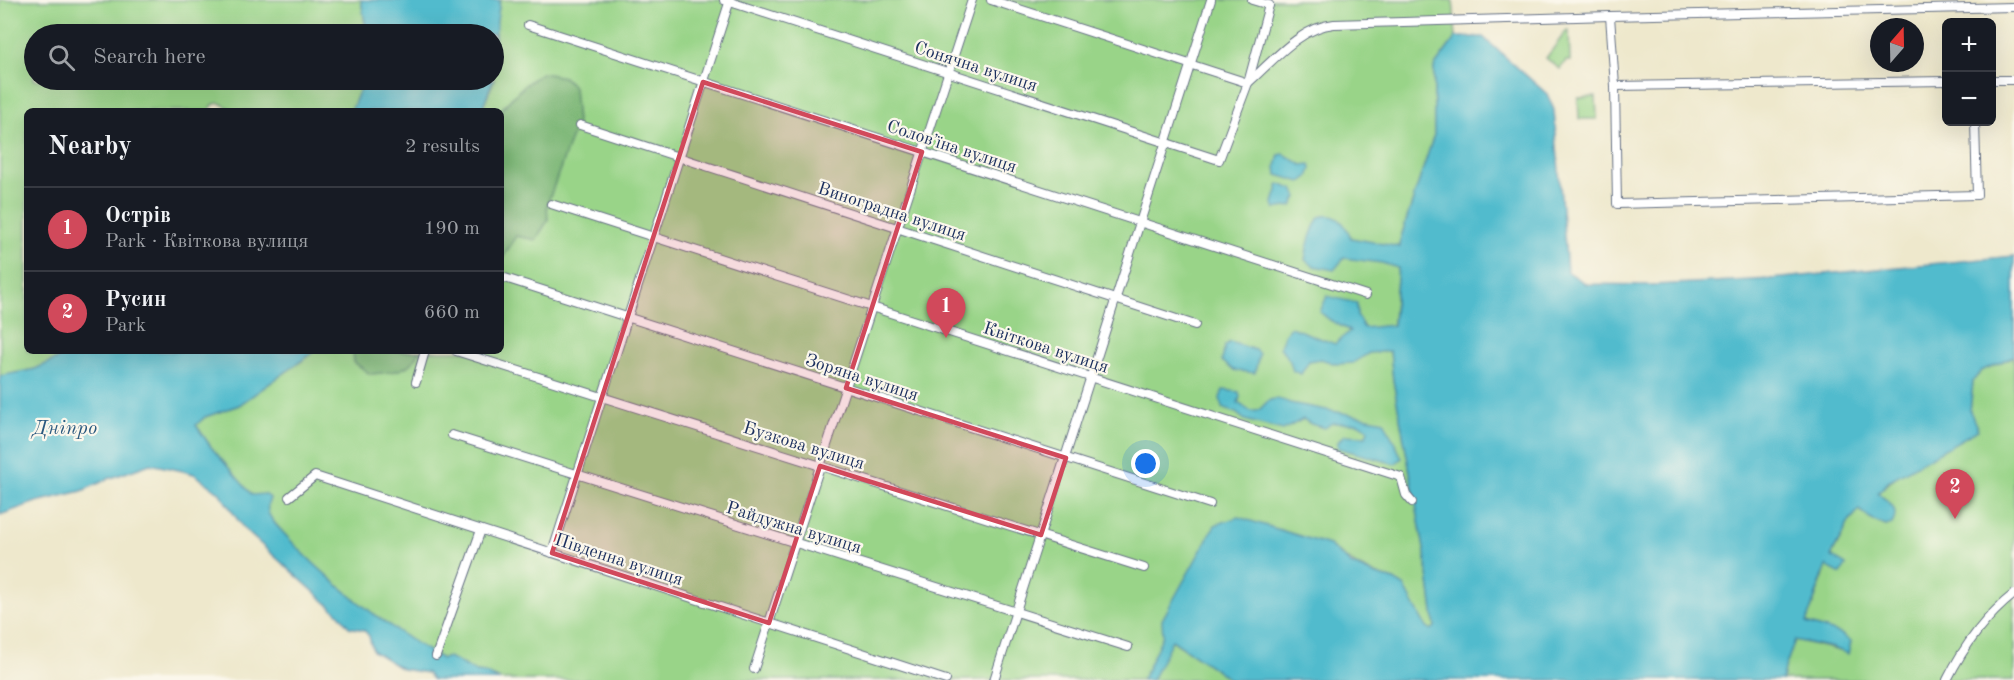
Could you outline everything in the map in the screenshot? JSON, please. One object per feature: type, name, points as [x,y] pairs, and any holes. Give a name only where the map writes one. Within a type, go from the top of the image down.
[{"type":"street","points":[[754,669],[972,0]]},
{"type":"street","points":[[991,0],[1248,83]]},
{"type":"street","points":[[994,680],[1211,0]]},
{"type":"street","points":[[1248,83],[1267,3],[1252,0]]},
{"type":"street","points":[[552,553],[704,82],[727,1]]},
{"type":"street","name":"Сонячна вулиця","points":[[727,1],[1219,160],[1248,83]]},
{"type":"street","points":[[1248,83],[1294,42],[1323,25],[2014,7]]},
{"type":"street","points":[[1610,16],[1615,86],[1617,204],[1977,195],[1975,126]]},
{"type":"street","name":"Соловʼїна вулиця","points":[[528,25],[1366,295]]},
{"type":"street","points":[[1996,80],[2014,80]]},
{"type":"street","points":[[1615,86],[1942,81]]},
{"type":"street","name":"Виноградна вулиця","points":[[580,126],[1195,325]]},
{"type":"street","name":"Квіткова вулиця","points":[[551,204],[1401,477],[1406,495],[1413,502]]},
{"type":"street","name":"Зоряна вулиця","points":[[505,278],[1210,504]]},
{"type":"street","points":[[416,382],[424,354]]},
{"type":"street","name":"Бузкова вулиця","points":[[466,354],[1144,568]]},
{"type":"street","name":"Райдужна вулиця","points":[[452,435],[1128,647]]},
{"type":"street","name":"Південна вулиця","points":[[289,497],[315,476],[946,680]]},
{"type":"street","points":[[436,656],[481,530]]},
{"type":"street","points":[[1947,680],[1972,638],[2002,603],[2014,594]]},
{"type":"highlighted area","points":[[703,82],[922,152],[846,388],[1066,458],[1041,535],[820,466],[769,623],[552,553]]},
{"type":"green space","points":[[0,0],[361,0],[365,24],[24,24],[24,90],[360,90],[352,108],[229,108],[220,103],[214,104],[211,108],[24,108],[24,354],[68,354],[35,369],[0,376]]},
{"type":"green space","points":[[500,0],[1453,0],[1456,37],[1434,67],[1434,135],[1401,237],[1390,351],[1393,380],[1426,559],[1435,627],[1431,630],[1425,625],[1394,580],[1359,567],[1329,545],[1164,635],[1231,680],[500,680],[476,672],[449,657],[442,659],[409,640],[357,602],[291,542],[268,515],[266,506],[270,498],[265,495],[252,496],[211,447],[196,425],[205,417],[239,405],[312,354],[504,354],[504,108],[482,108],[490,90],[504,90],[504,24],[496,24]]},
{"type":"green space","points":[[1569,30],[1570,61],[1566,61],[1560,69],[1546,58]]},
{"type":"green space","points":[[542,73],[564,77],[574,87],[577,122],[547,205],[548,220],[536,240],[516,236],[504,256],[503,108],[530,81]]},
{"type":"green space","points":[[1596,97],[1597,119],[1579,119],[1578,98]]},
{"type":"green space","points":[[353,354],[418,354],[411,364],[393,372],[370,374],[354,362]]},
{"type":"green space","points":[[2014,356],[2014,680],[1782,680],[1795,640],[1848,653],[1841,634],[1806,623],[1827,566],[1845,566],[1831,557],[1850,520],[1859,510],[1874,521],[1886,526],[1877,493],[1970,411],[1973,381],[1981,371]]},
{"type":"water","points":[[361,0],[500,0],[496,24],[365,24]]},
{"type":"water","points":[[1456,37],[1483,37],[1547,94],[1554,110],[1567,271],[1586,284],[1654,285],[1771,279],[2014,256],[2014,356],[1981,371],[1973,381],[1970,411],[1978,430],[1890,480],[1878,493],[1894,510],[1892,524],[1886,526],[1874,521],[1859,510],[1850,520],[1831,556],[1846,565],[1841,574],[1826,566],[1806,623],[1841,634],[1851,642],[1848,654],[1833,648],[1795,640],[1782,680],[1231,680],[1172,640],[1152,680],[1142,680],[1163,635],[1162,620],[1215,525],[1238,517],[1329,545],[1351,564],[1394,580],[1404,586],[1425,625],[1431,630],[1435,627],[1426,559],[1393,380],[1390,351],[1369,353],[1353,363],[1336,364],[1321,359],[1309,361],[1301,374],[1293,371],[1290,361],[1280,347],[1290,327],[1335,344],[1350,331],[1320,312],[1327,296],[1357,303],[1357,316],[1364,328],[1393,325],[1398,268],[1382,263],[1344,258],[1334,270],[1314,266],[1305,260],[1307,248],[1319,217],[1325,216],[1340,220],[1351,238],[1400,247],[1401,237],[1434,135],[1434,67]]},
{"type":"water","points":[[360,90],[489,90],[482,108],[352,108]]},
{"type":"water","points":[[1284,154],[1302,165],[1310,164],[1308,177],[1301,182],[1277,175],[1276,166],[1279,155]]},
{"type":"water","points":[[1279,184],[1293,189],[1297,197],[1292,206],[1275,209],[1273,203]]},
{"type":"water","points":[[1230,342],[1255,350],[1259,354],[1255,373],[1233,370],[1222,361],[1225,346]]},
{"type":"water","name":"Дніпро","points":[[68,354],[311,354],[239,405],[205,417],[196,425],[211,447],[252,495],[265,494],[270,498],[268,509],[273,521],[333,581],[375,615],[442,659],[449,657],[476,672],[500,680],[433,680],[427,673],[402,669],[373,651],[369,636],[364,630],[349,627],[339,614],[244,529],[219,492],[194,474],[150,464],[82,491],[36,502],[0,515],[0,376],[35,369]]},
{"type":"water","points":[[1223,390],[1239,392],[1238,403],[1251,411],[1260,409],[1274,399],[1384,421],[1402,458],[1395,464],[1338,448],[1338,442],[1344,435],[1366,436],[1368,429],[1358,423],[1332,423],[1325,428],[1303,419],[1283,430],[1245,420],[1236,413],[1222,408],[1220,398]]},
{"type":"place","name":"Острів","points":[[946,338]]},
{"type":"place","name":"Русин","points":[[1955,519]]}]
